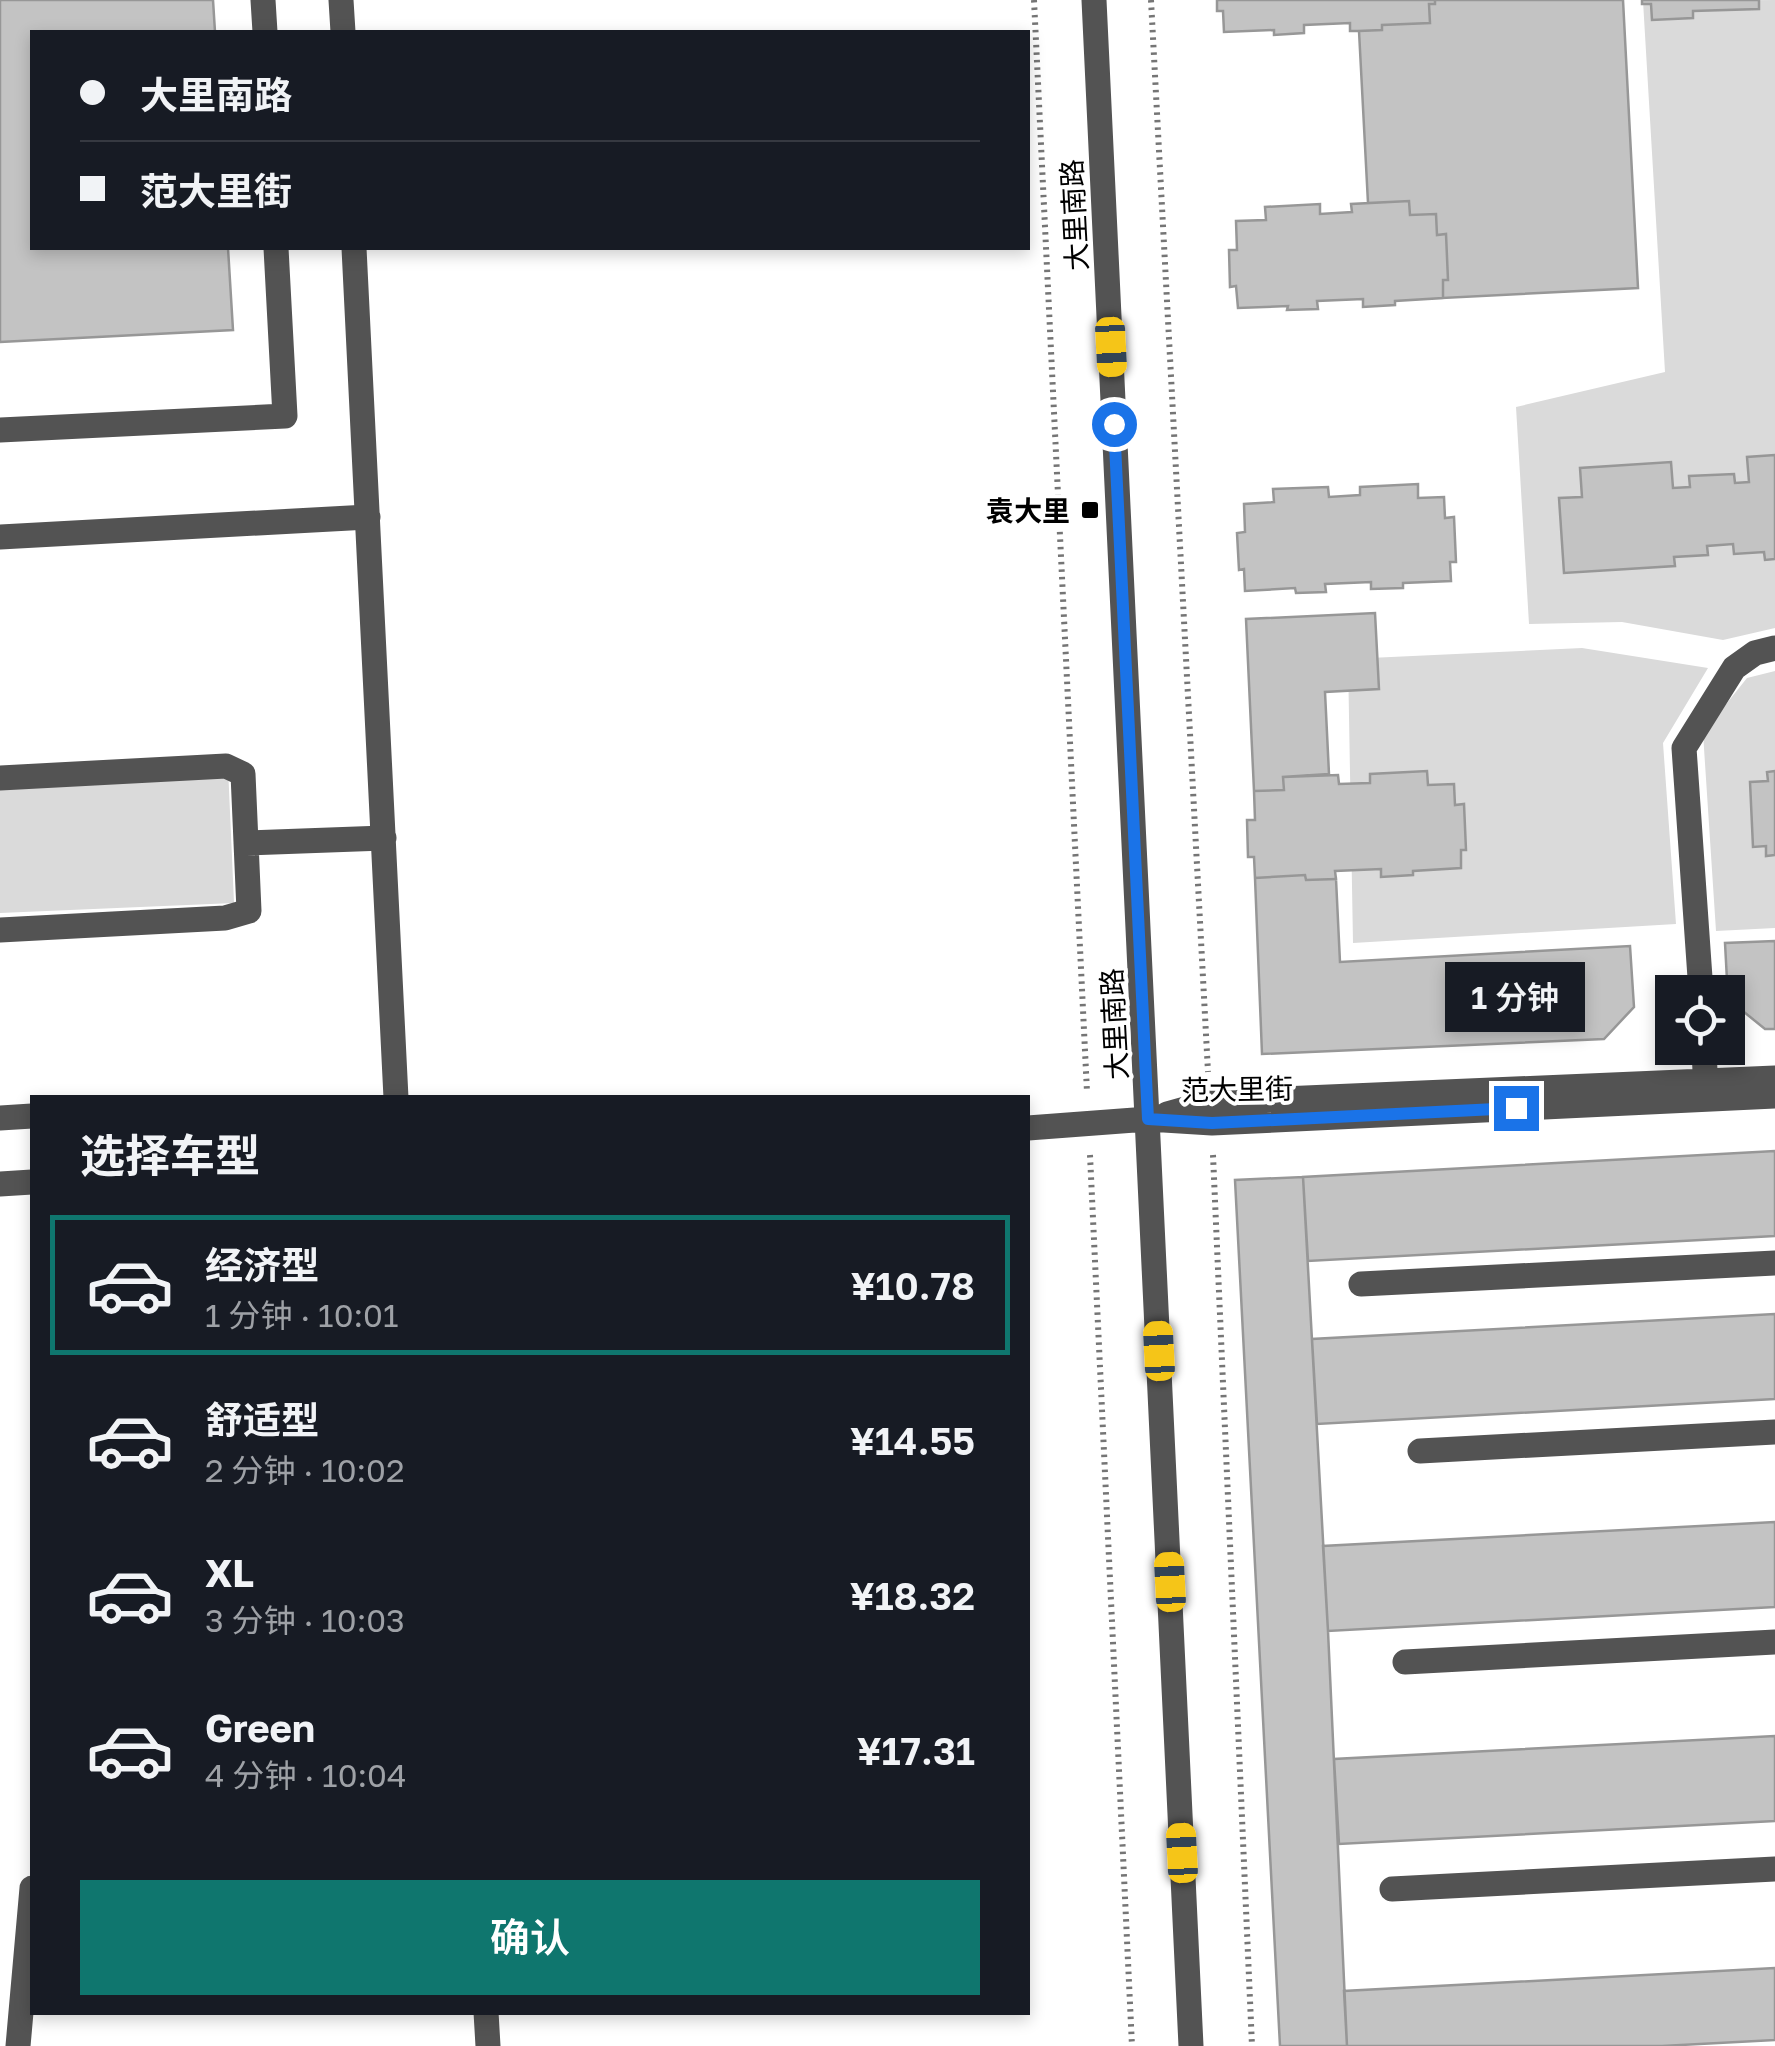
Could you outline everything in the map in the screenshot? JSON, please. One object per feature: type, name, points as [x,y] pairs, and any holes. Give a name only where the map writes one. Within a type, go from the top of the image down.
[{"type":"street","points":[[263,0],[265,30]]},
{"type":"street","points":[[341,0],[343,30]]},
{"type":"street","name":"大里南路","points":[[1094,0],[1191,2046]]},
{"type":"street","points":[[0,430],[285,416],[276,250]]},
{"type":"street","points":[[354,250],[396,1095]]},
{"type":"street","points":[[0,536],[368,517]]},
{"type":"street","points":[[1699,975],[1684,748],[1734,668],[1755,653],[1775,648]]},
{"type":"street","points":[[0,778],[226,766],[243,774],[250,911],[225,918],[0,930]]},
{"type":"street","points":[[246,844],[384,838]]},
{"type":"street","points":[[1705,1065],[1706,1091]]},
{"type":"street","name":"范大里街","points":[[1706,1091],[1775,1078]]},
{"type":"street","name":"范大里街","points":[[1030,1128],[1211,1112],[1706,1091],[1775,1096]]},
{"type":"street","points":[[0,1118],[30,1116]]},
{"type":"street","points":[[0,1184],[30,1182]]},
{"type":"street","points":[[1361,1284],[1775,1263]]},
{"type":"street","points":[[1420,1450],[1775,1432]]},
{"type":"street","points":[[1405,1662],[1775,1642]]},
{"type":"street","points":[[1392,1888],[1775,1869]]},
{"type":"street","points":[[18,2046],[27,1999],[30,1932]]},
{"type":"street","points":[[486,2015],[488,2046]]},
{"type":"path","points":[[1034,0],[1132,2046]]},
{"type":"path","points":[[1150,0],[1211,1112],[1252,2046]]},
{"type":"shaded area","points":[[1775,0],[1775,628],[1723,640],[1622,622],[1529,624],[1516,407],[1665,372],[1643,1]]},
{"type":"shaded area","points":[[1582,648],[1708,668],[1663,743],[1676,924],[1353,943],[1348,659]]},
{"type":"shaded area","points":[[1775,671],[1775,928],[1716,931],[1703,733],[1747,678]]},
{"type":"shaded area","points":[[228,767],[234,903],[0,913],[0,776]]},
{"type":"building","points":[[0,0],[213,0],[215,30],[30,30],[30,250],[228,250],[233,330],[0,342]]},
{"type":"building","points":[[1217,0],[1435,0],[1435,4],[1429,4],[1430,23],[1382,25],[1382,30],[1359,31],[1350,31],[1350,23],[1304,25],[1304,33],[1274,35],[1274,30],[1224,32],[1223,11],[1217,11]]},
{"type":"building","points":[[1435,0],[1623,0],[1638,288],[1443,298],[1443,280],[1448,280],[1446,234],[1437,235],[1436,214],[1410,215],[1409,201],[1368,203],[1359,31],[1382,30],[1382,25],[1430,23],[1429,4],[1435,4]]},
{"type":"building","points":[[1642,0],[1759,0],[1759,9],[1693,11],[1693,18],[1652,20],[1651,4],[1642,4]]},
{"type":"building","points":[[1409,201],[1410,215],[1436,214],[1437,235],[1446,234],[1448,280],[1443,280],[1443,298],[1363,307],[1363,299],[1317,301],[1318,309],[1238,308],[1236,286],[1230,287],[1229,250],[1237,250],[1236,221],[1266,220],[1265,207],[1320,204],[1320,214],[1352,212],[1351,204]]},
{"type":"building","points":[[1775,455],[1775,559],[1765,560],[1764,552],[1734,554],[1733,544],[1707,546],[1708,555],[1674,557],[1675,566],[1564,573],[1559,498],[1582,497],[1580,468],[1671,462],[1673,488],[1690,487],[1689,476],[1734,474],[1735,483],[1749,482],[1747,457]]},
{"type":"building","points":[[1418,484],[1418,498],[1444,497],[1445,518],[1454,517],[1456,562],[1450,562],[1451,581],[1371,589],[1371,582],[1325,584],[1326,592],[1296,593],[1295,588],[1245,591],[1244,569],[1239,570],[1237,533],[1245,532],[1244,504],[1274,502],[1273,489],[1328,487],[1329,497],[1360,495],[1360,487]]},
{"type":"building","points":[[1375,613],[1379,689],[1325,692],[1329,774],[1283,777],[1284,790],[1254,791],[1246,619]]},
{"type":"building","points":[[1427,771],[1428,785],[1454,784],[1455,805],[1464,804],[1466,850],[1461,850],[1461,868],[1381,877],[1381,869],[1335,871],[1336,879],[1306,880],[1305,875],[1255,878],[1254,857],[1248,857],[1247,820],[1255,820],[1254,791],[1284,790],[1283,777],[1338,775],[1339,784],[1370,783],[1370,774]]},
{"type":"building","points":[[1775,771],[1775,855],[1766,856],[1766,846],[1753,847],[1750,782],[1768,781],[1767,772]]},
{"type":"building","points":[[1305,875],[1306,880],[1336,879],[1340,962],[1630,946],[1634,1007],[1604,1039],[1262,1054],[1255,878]]},
{"type":"building","points":[[1775,941],[1775,1029],[1765,1029],[1745,1013],[1745,975],[1727,975],[1725,943]]},
{"type":"building","points":[[1775,1151],[1775,1236],[1308,1261],[1303,1177]]},
{"type":"building","points":[[1303,1177],[1347,2046],[1280,2046],[1235,1180]]},
{"type":"building","points":[[1775,1314],[1775,1399],[1317,1424],[1312,1339]]},
{"type":"building","points":[[1775,1522],[1775,1607],[1328,1631],[1323,1546]]},
{"type":"building","points":[[1775,1736],[1775,1821],[1339,1844],[1334,1759]]},
{"type":"building","points":[[1775,1968],[1775,2040],[1662,2046],[1347,2046],[1344,1991]]},
{"type":"place","name":"袁大里","points":[[1090,510]]},
{"type":"route","points":[[1114,424],[1148,1119],[1212,1123],[1516,1108]]}]
